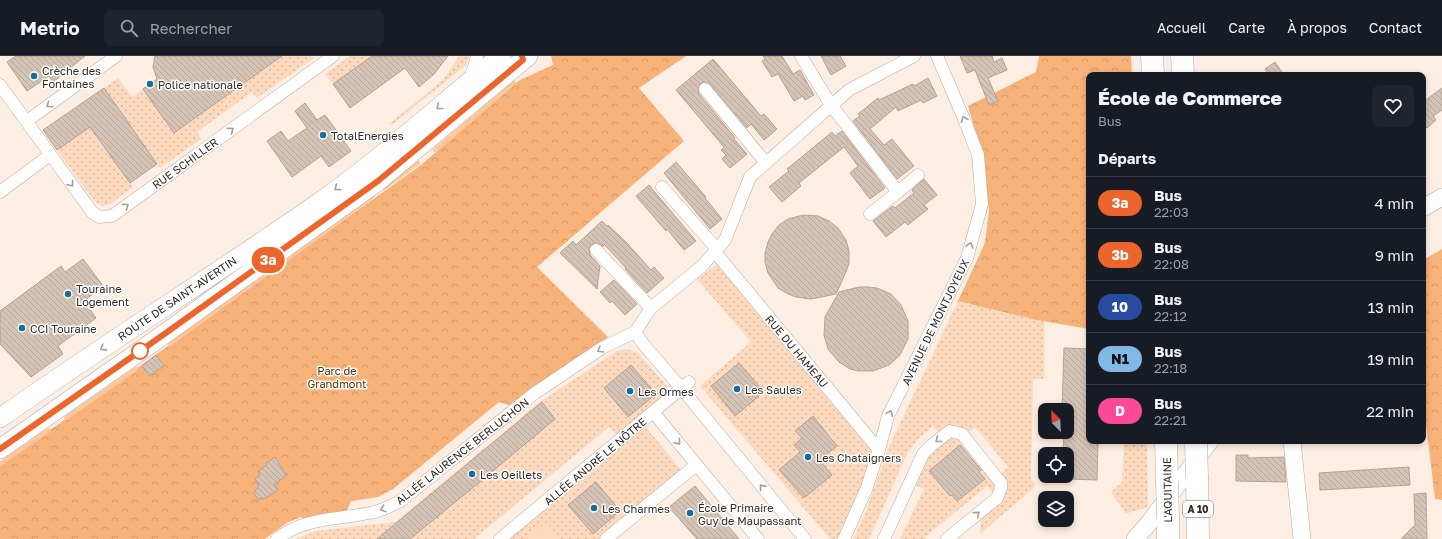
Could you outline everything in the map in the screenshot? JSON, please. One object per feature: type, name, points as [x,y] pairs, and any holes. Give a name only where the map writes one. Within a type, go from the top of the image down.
[{"type":"highway","points":[[1152,56],[1153,72]]},
{"type":"highway","points":[[1182,56],[1183,72]]},
{"type":"highway","name":"L'AQUITAINE","points":[[1162,527],[1167,480],[1166,444]]},
{"type":"highway","name":"A 10","points":[[1196,444],[1198,539]]},
{"type":"main road","name":"ROUTE DE SAINT-AVERTIN","points":[[0,418],[54,380],[318,203],[367,167],[501,56]]},
{"type":"main road","name":"ROUTE DE SAINT-AVERTIN","points":[[0,449],[163,335],[378,181],[522,57]]},
{"type":"street","points":[[27,121],[116,56]]},
{"type":"street","name":"RUE SCHILLER","points":[[0,85],[92,212],[99,217],[112,216],[333,56]]},
{"type":"street","points":[[469,82],[478,56]]},
{"type":"street","points":[[801,56],[831,105],[898,192]]},
{"type":"street","points":[[805,539],[686,385],[644,345],[635,332],[651,308],[701,267],[725,240],[750,177],[849,90],[914,56]]},
{"type":"street","name":"AVENUE DE MONTJOYEUX","points":[[844,539],[866,490],[888,416],[967,258],[982,204],[978,155],[936,56]]},
{"type":"street","points":[[705,89],[766,163]]},
{"type":"street","points":[[0,192],[50,155]]},
{"type":"street","points":[[870,214],[918,175]]},
{"type":"street","name":"RUE DU HAMEAU","points":[[662,187],[879,450]]},
{"type":"street","points":[[1426,206],[1442,197]]},
{"type":"street","points":[[596,250],[651,308]]},
{"type":"street","name":"ALLÉE LAURENCE BERLUCHON","points":[[277,539],[291,530],[315,520],[373,512],[386,509],[402,500],[534,393],[602,348],[635,332]]},
{"type":"street","name":"ALLÉE ANDRÉ LE NÔTRE","points":[[500,539],[686,385]]},
{"type":"street","points":[[653,412],[758,539]]},
{"type":"street","points":[[884,539],[924,454],[932,445],[950,431],[962,434],[1001,482],[1001,488],[997,498],[947,539]]},
{"type":"street","points":[[1135,539],[1162,527],[1208,444]]},
{"type":"street","points":[[1292,444],[1302,539]]},
{"type":"street","points":[[606,539],[696,465]]},
{"type":"shaded area","points":[[271,56],[312,56],[314,58],[257,98],[252,92],[197,132],[201,139],[160,168],[104,88],[118,78],[132,97],[143,89],[174,133],[274,62]]},
{"type":"shaded area","points":[[350,56],[372,56],[333,84],[325,74]]},
{"type":"shaded area","points":[[459,56],[469,56],[466,65],[393,124],[389,124],[443,80]]},
{"type":"shaded area","points":[[92,125],[93,130],[133,187],[110,204],[103,206],[94,201],[57,150]]},
{"type":"shaded area","points":[[717,265],[876,457],[838,539],[830,539],[700,386],[751,342],[697,279]]},
{"type":"shaded area","points":[[958,301],[1044,321],[1044,379],[1033,379],[1031,479],[1036,486],[980,534],[982,515],[1002,499],[1000,475],[1008,467],[975,427],[966,434],[939,434],[933,426],[918,439],[908,452],[869,539],[853,539],[865,514],[889,447]]},
{"type":"shaded area","points":[[627,349],[638,353],[666,385],[667,394],[616,435],[609,427],[474,539],[295,539],[316,531],[395,522],[541,401],[617,351]]},
{"type":"shaded area","points":[[645,426],[682,471],[599,539],[509,539]]},
{"type":"shaded area","points":[[952,435],[958,437],[997,484],[994,494],[987,486],[925,537],[926,539],[900,539],[924,489],[913,484],[927,457]]},
{"type":"shaded area","points":[[1124,444],[1147,444],[1148,507],[1125,514],[1111,492],[1122,482]]},
{"type":"shaded area","points":[[547,522],[560,539],[526,539]]},
{"type":"green space","name":"Parc de Grandmont","points":[[551,56],[686,56],[639,88],[684,141],[537,267],[608,337],[582,358],[512,406],[499,402],[393,489],[378,497],[351,501],[346,513],[305,521],[301,517],[288,522],[265,539],[0,539],[0,466],[421,165],[520,80],[553,65]]},
{"type":"green space","points":[[1039,56],[1131,56],[1132,72],[1086,72],[1086,328],[1037,320],[958,301],[985,243],[989,210],[983,157],[968,106],[1036,72]]},
{"type":"green space","points":[[1442,249],[1442,500],[1435,499],[1426,425],[1426,258]]},
{"type":"building","points":[[16,56],[85,56],[53,82],[49,76],[27,91],[7,62]]},
{"type":"building","points":[[155,56],[282,56],[174,133],[143,89],[157,79],[153,67]]},
{"type":"building","points":[[372,56],[448,56],[434,74],[419,87],[405,68],[350,108],[333,84]]},
{"type":"building","points":[[763,56],[782,56],[793,74],[800,70],[814,95],[805,100],[803,96],[794,101],[778,74],[772,77],[762,61],[765,59]]},
{"type":"building","points":[[821,56],[840,56],[846,66],[831,75]]},
{"type":"building","points":[[960,56],[992,56],[994,62],[1002,58],[1007,70],[988,78],[998,101],[989,105],[975,70],[967,73]]},
{"type":"building","points":[[713,59],[761,116],[764,114],[777,129],[764,140],[751,124],[747,128],[710,84],[704,82],[700,84],[698,90],[699,94],[747,154],[730,168],[722,159],[726,155],[721,150],[724,147],[676,90]]},
{"type":"building","points":[[1275,62],[1282,72],[1267,72],[1265,69]]},
{"type":"building","points":[[928,78],[937,96],[923,103],[921,100],[898,111],[896,107],[870,129],[884,145],[892,139],[914,166],[897,179],[853,121],[860,116],[858,114],[878,98],[879,100],[913,84],[914,86]]},
{"type":"building","points":[[104,88],[157,164],[130,183],[90,127],[57,150],[43,130]]},
{"type":"building","points":[[1442,88],[1442,110],[1433,116],[1436,120],[1427,128],[1426,127],[1426,100]]},
{"type":"building","points":[[305,103],[317,120],[325,115],[351,151],[329,167],[321,156],[292,177],[267,141],[281,131],[288,141],[307,128],[295,111]]},
{"type":"building","points":[[842,131],[885,188],[870,199],[850,173],[858,166],[844,147],[799,183],[801,186],[782,202],[769,187],[789,171],[787,169],[832,132],[835,136]]},
{"type":"building","points":[[676,162],[706,197],[705,198],[722,219],[710,229],[664,173]]},
{"type":"building","points":[[924,179],[937,195],[924,205],[928,209],[908,225],[905,222],[886,237],[873,221],[893,206],[895,208],[914,193],[912,190]]},
{"type":"building","points":[[649,185],[696,241],[684,250],[667,229],[666,231],[636,196]]},
{"type":"building","points":[[803,215],[818,216],[829,221],[838,228],[846,240],[849,251],[849,263],[836,294],[811,299],[796,297],[778,288],[768,273],[765,262],[765,253],[772,234],[779,225],[788,219]]},
{"type":"building","points":[[602,221],[626,242],[651,270],[654,267],[664,278],[647,293],[604,244],[603,247],[598,243],[594,243],[589,248],[590,255],[600,266],[597,289],[560,253],[573,241],[576,245]]},
{"type":"building","points":[[83,259],[103,286],[84,301],[96,318],[58,346],[63,354],[31,377],[0,344],[0,311],[61,266],[65,272]]},
{"type":"building","points":[[614,280],[637,304],[625,315],[612,301],[610,303],[600,292]]},
{"type":"building","points":[[859,287],[877,288],[891,294],[901,305],[908,321],[908,339],[900,355],[889,365],[873,371],[858,371],[850,369],[839,362],[828,349],[824,335],[825,317],[839,292]]},
{"type":"building","points":[[1064,348],[1086,349],[1086,444],[1098,444],[1097,480],[1074,479],[1074,447],[1063,447],[1064,439],[1074,439],[1074,403],[1062,403]]},
{"type":"building","points":[[156,355],[164,366],[149,376],[142,366]]},
{"type":"building","name":"Les Saules","points":[[739,363],[764,392],[735,416],[711,386]]},
{"type":"building","name":"Les Ormes","points":[[631,365],[656,394],[628,417],[604,388]]},
{"type":"building","name":"Les Oeillets","points":[[542,402],[555,419],[481,481],[410,539],[377,539]]},
{"type":"building","name":"Les Chataigners","points":[[813,416],[837,446],[819,460],[832,475],[804,498],[779,470],[800,452],[794,445],[802,438],[795,431]]},
{"type":"building","points":[[960,445],[981,470],[979,472],[985,479],[957,501],[952,495],[950,496],[929,471]]},
{"type":"building","points":[[1236,455],[1248,455],[1248,458],[1284,457],[1286,482],[1236,481]]},
{"type":"building","points":[[275,457],[286,476],[274,484],[278,490],[266,498],[258,499],[254,493],[259,485],[255,479],[260,475],[258,471]]},
{"type":"building","points":[[1409,467],[1410,485],[1320,490],[1319,473]]},
{"type":"building","name":"Les Charmes","points":[[596,482],[620,511],[593,534],[568,505]]},
{"type":"building","name":"École Primaire Guy de Maupassant","points":[[695,486],[739,539],[697,539],[669,507]]},
{"type":"building","points":[[1426,493],[1427,539],[1401,539],[1415,525],[1414,494]]},
{"type":"waterway","points":[[435,150],[514,83]]},
{"type":"waterway","points":[[384,188],[418,163]]},
{"type":"waterway","points":[[170,344],[372,197]]},
{"type":"waterway","points":[[66,418],[136,369]]},
{"type":"waterway","points":[[0,464],[49,430]]},
{"type":"bus line","name":"3a","points":[[0,449],[163,335],[378,181],[523,60],[522,56]]},
{"type":"place","name":"Crèche des Fontaines","points":[[34,76]]},
{"type":"place","name":"Police nationale","points":[[150,84]]},
{"type":"place","name":"TotalEnergies","points":[[323,135]]},
{"type":"place","name":"Touraine Logement","points":[[68,294]]},
{"type":"place","name":"CCI Touraine","points":[[22,328]]},
{"type":"place","name":"Les Saules","points":[[737,389]]},
{"type":"place","name":"Les Ormes","points":[[630,391]]},
{"type":"place","name":"Les Chataigners","points":[[808,457]]},
{"type":"place","name":"Les Oeillets","points":[[472,474]]},
{"type":"place","name":"Les Charmes","points":[[594,508]]},
{"type":"place","name":"École Primaire Guy de Maupassant","points":[[690,513]]}]
